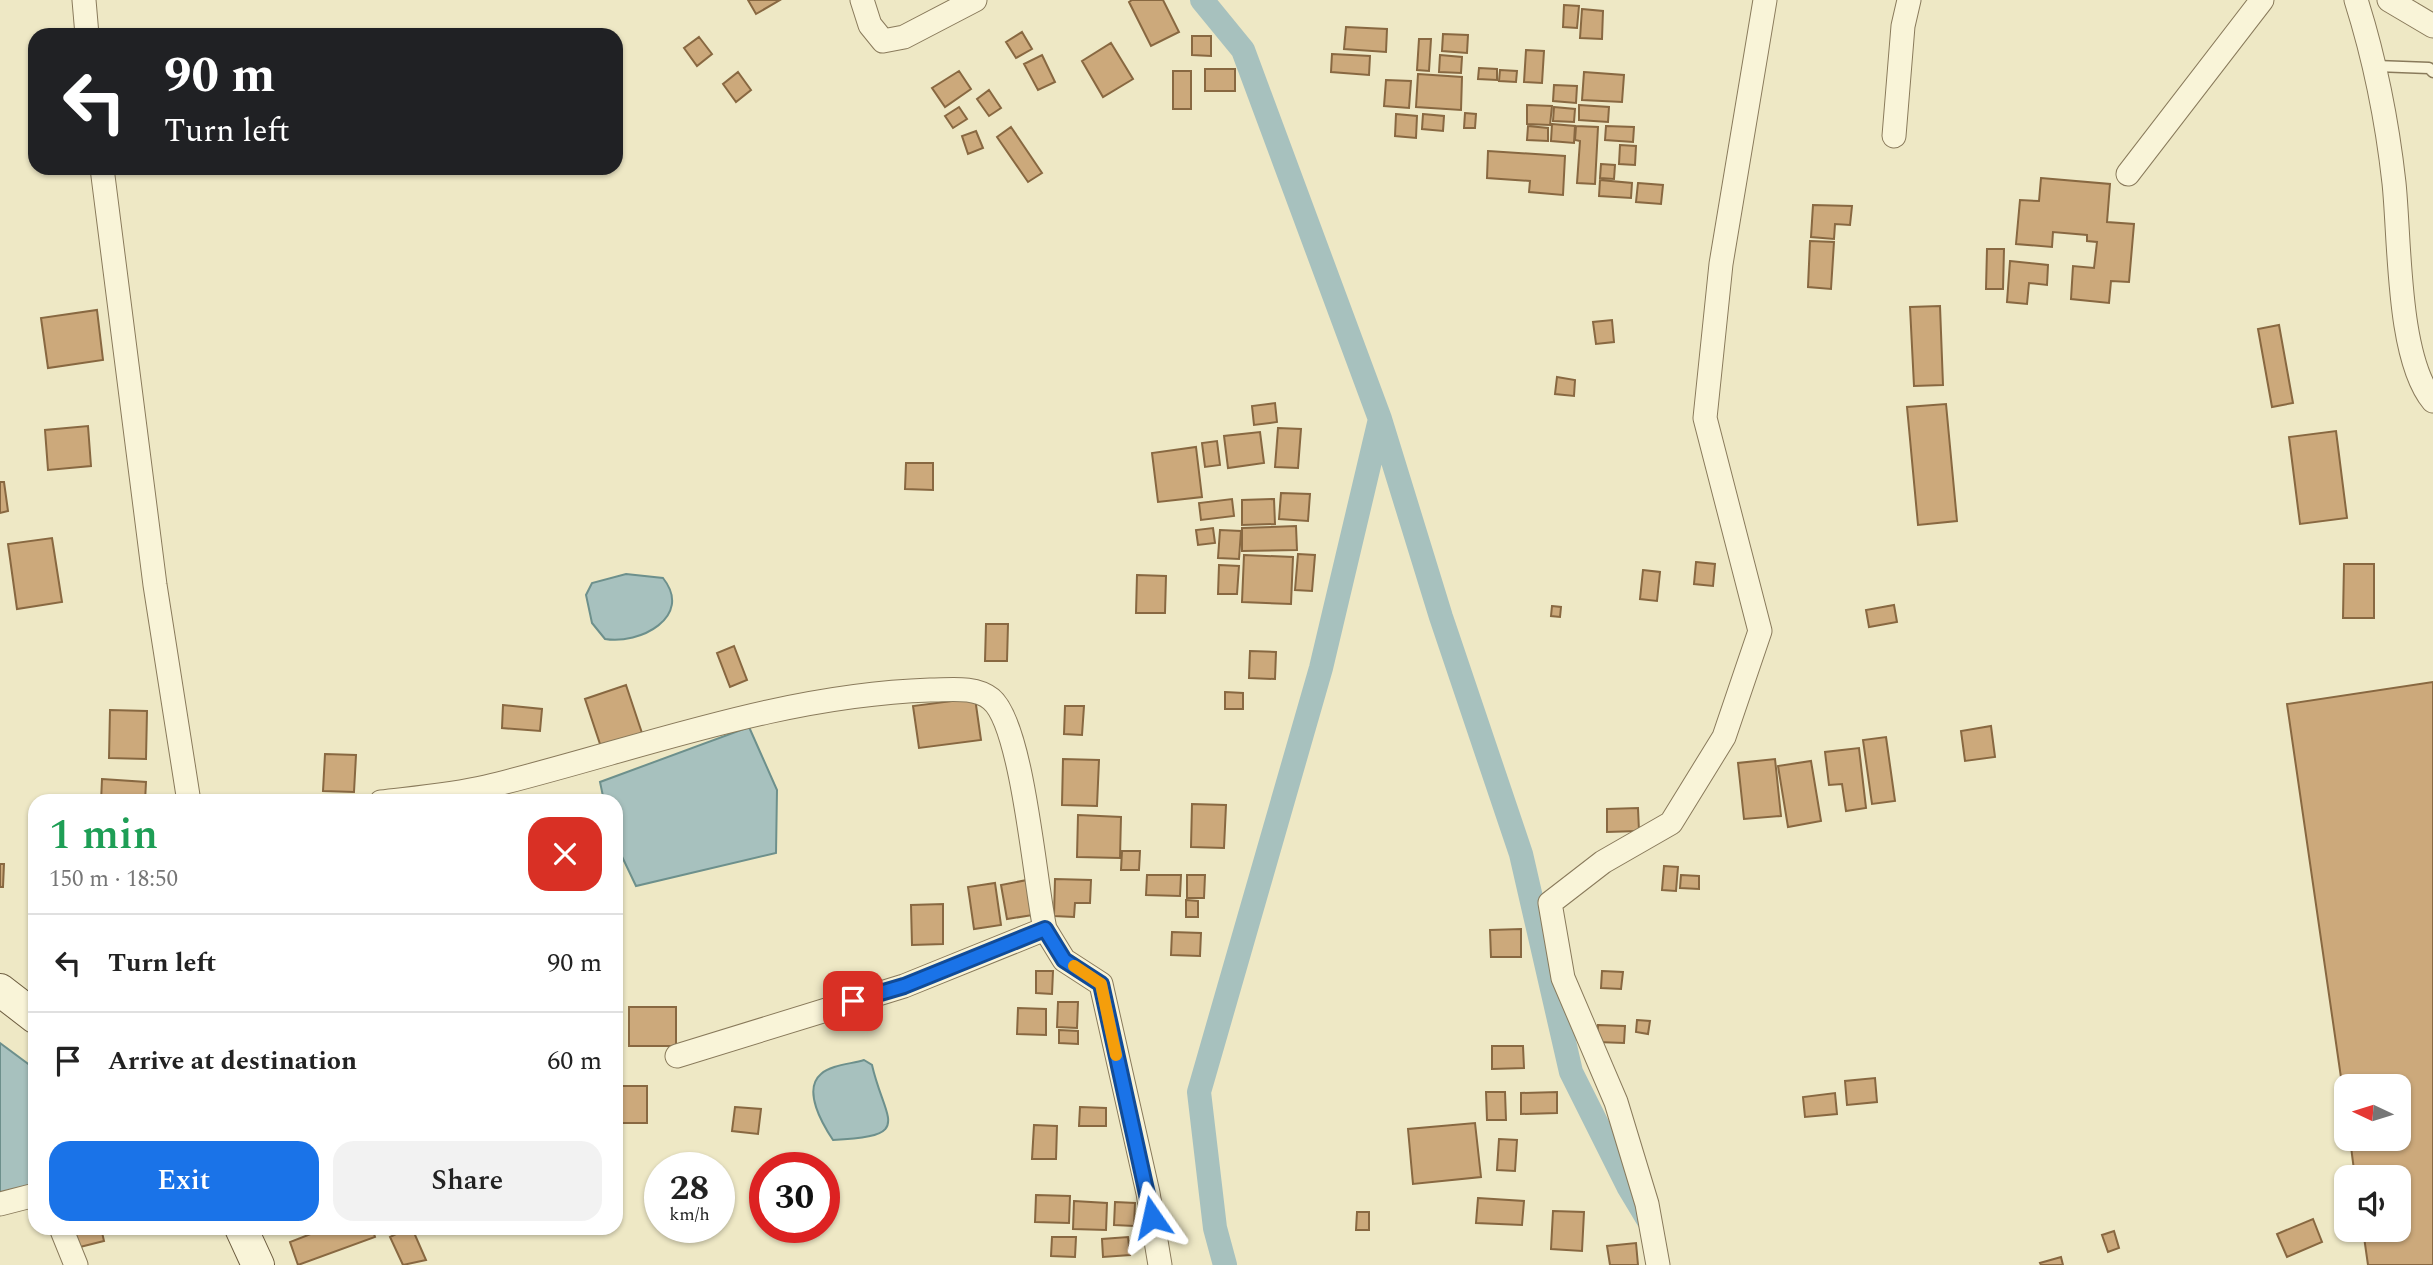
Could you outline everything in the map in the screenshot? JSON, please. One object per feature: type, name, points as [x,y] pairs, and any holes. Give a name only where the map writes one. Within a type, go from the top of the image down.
[{"type":"main road","points":[[0,990],[28,1012]]},
{"type":"main road","points":[[245,1235],[258,1265]]},
{"type":"street","points":[[862,0],[870,26],[883,41],[904,37],[975,0]]},
{"type":"street","points":[[1658,1265],[1647,1204],[1616,1102],[1563,978],[1550,903],[1603,862],[1671,823],[1724,737],[1760,631],[1705,418],[1721,264],[1765,0]]},
{"type":"street","points":[[1894,136],[1903,26],[1909,0]]},
{"type":"street","points":[[2128,174],[2262,0]]},
{"type":"street","points":[[2356,0],[2376,66],[2394,183],[2405,325],[2425,392],[2433,401]]},
{"type":"street","points":[[2389,0],[2433,26]]},
{"type":"street","points":[[87,1],[87,28]]},
{"type":"street","points":[[103,175],[155,585],[188,794]]},
{"type":"street","points":[[440,794],[484,788],[797,704],[893,692],[976,690],[993,701],[1008,730],[1032,835],[1045,929],[1064,960],[1101,984],[1148,1193],[1160,1265]]},
{"type":"street","points":[[677,1056],[904,986],[1045,929]]},
{"type":"street","points":[[0,1205],[28,1197]]},
{"type":"street","points":[[64,1235],[76,1265]]},
{"type":"lane","points":[[2376,66],[2429,68],[2433,72]]},
{"type":"water","points":[[626,574],[663,578],[671,592],[672,605],[667,616],[646,633],[619,640],[605,639],[592,623],[586,595],[592,583]]},
{"type":"water","points":[[749,727],[777,790],[776,853],[636,886],[623,859],[623,794],[603,794],[600,782]]},
{"type":"water","points":[[0,1043],[28,1064],[28,1187],[0,1193]]},
{"type":"water","points":[[864,1060],[872,1065],[887,1113],[885,1130],[876,1135],[833,1140],[816,1107],[813,1089],[816,1081],[830,1069]]},
{"type":"building","points":[[748,0],[780,0],[756,14]]},
{"type":"building","points":[[1163,0],[1179,32],[1151,46],[1129,2]]},
{"type":"building","points":[[1564,5],[1579,6],[1577,28],[1563,27]]},
{"type":"building","points":[[1582,9],[1603,11],[1602,39],[1580,38]]},
{"type":"building","points":[[1346,27],[1387,29],[1386,52],[1344,49]]},
{"type":"building","points":[[1022,32],[1032,49],[1016,58],[1006,42]]},
{"type":"building","points":[[1443,34],[1468,35],[1467,53],[1442,51]]},
{"type":"building","points":[[1192,36],[1211,36],[1211,56],[1192,55]]},
{"type":"building","points":[[699,37],[712,54],[697,66],[684,48]]},
{"type":"building","points":[[1419,39],[1431,39],[1429,71],[1417,70]]},
{"type":"building","points":[[1111,43],[1133,79],[1103,97],[1082,61]]},
{"type":"building","points":[[1526,50],[1544,51],[1542,83],[1524,82]]},
{"type":"building","points":[[1332,54],[1370,56],[1369,75],[1331,72]]},
{"type":"building","points":[[1042,55],[1055,82],[1038,90],[1024,64]]},
{"type":"building","points":[[1440,55],[1462,57],[1461,73],[1439,72]]},
{"type":"building","points":[[1479,68],[1497,69],[1497,80],[1478,79]]},
{"type":"building","points":[[1205,69],[1235,69],[1235,91],[1205,91]]},
{"type":"building","points":[[1500,70],[1517,71],[1516,82],[1499,81]]},
{"type":"building","points":[[959,71],[971,89],[945,107],[932,88]]},
{"type":"building","points":[[1173,71],[1191,71],[1191,109],[1173,109]]},
{"type":"building","points":[[738,72],[751,90],[736,102],[723,84]]},
{"type":"building","points":[[1584,72],[1624,75],[1622,102],[1582,100]]},
{"type":"building","points":[[1418,74],[1462,77],[1461,110],[1416,107]]},
{"type":"building","points":[[1386,80],[1411,81],[1409,108],[1384,106]]},
{"type":"building","points":[[1554,85],[1577,86],[1576,103],[1553,101]]},
{"type":"building","points":[[989,90],[1001,108],[989,116],[977,99]]},
{"type":"building","points":[[1527,105],[1552,106],[1550,125],[1527,124]]},
{"type":"building","points":[[1579,105],[1609,107],[1608,122],[1579,120]]},
{"type":"building","points":[[959,107],[967,119],[953,128],[945,116]]},
{"type":"building","points":[[1554,107],[1575,109],[1574,122],[1553,121]]},
{"type":"building","points":[[1465,113],[1476,114],[1475,128],[1464,128]]},
{"type":"building","points":[[1396,114],[1417,116],[1416,138],[1395,136]]},
{"type":"building","points":[[1423,114],[1444,116],[1443,131],[1422,129]]},
{"type":"building","points":[[1552,124],[1575,126],[1574,143],[1551,141]]},
{"type":"building","points":[[1528,126],[1548,128],[1548,141],[1527,140]]},
{"type":"building","points":[[1576,126],[1598,127],[1595,184],[1577,183],[1580,141],[1575,140]]},
{"type":"building","points":[[1606,126],[1634,127],[1633,142],[1605,140]]},
{"type":"building","points":[[1011,127],[1042,173],[1028,182],[997,137]]},
{"type":"building","points":[[976,131],[983,148],[968,154],[962,136]]},
{"type":"building","points":[[1620,145],[1636,146],[1635,165],[1619,164]]},
{"type":"building","points":[[1488,151],[1565,156],[1563,195],[1529,192],[1530,181],[1487,178]]},
{"type":"building","points":[[1601,164],[1615,165],[1614,179],[1600,178]]},
{"type":"building","points":[[2041,178],[2110,184],[2107,222],[2134,224],[2129,282],[2111,281],[2109,303],[2071,299],[2073,266],[2094,268],[2097,242],[2087,241],[2087,235],[2053,232],[2052,247],[2016,244],[2020,200],[2039,201]]},
{"type":"building","points":[[1600,180],[1632,183],[1631,198],[1599,196]]},
{"type":"building","points":[[1638,183],[1663,185],[1661,204],[1636,202]]},
{"type":"building","points":[[1813,205],[1852,206],[1850,225],[1835,224],[1834,239],[1811,237]]},
{"type":"building","points":[[1810,241],[1834,242],[1831,289],[1808,287]]},
{"type":"building","points":[[1987,249],[2004,249],[2003,289],[1986,289]]},
{"type":"building","points":[[2010,261],[2048,265],[2047,285],[2029,283],[2027,304],[2007,302]]},
{"type":"building","points":[[1940,306],[1943,385],[1914,386],[1910,307]]},
{"type":"building","points":[[97,310],[103,360],[48,368],[41,318]]},
{"type":"building","points":[[1612,320],[1614,342],[1596,344],[1593,322]]},
{"type":"building","points":[[2279,325],[2293,403],[2272,407],[2258,329]]},
{"type":"building","points":[[1557,377],[1575,380],[1574,396],[1555,394]]},
{"type":"building","points":[[1275,403],[1277,422],[1254,425],[1252,406]]},
{"type":"building","points":[[1946,404],[1957,521],[1918,525],[1907,407]]},
{"type":"building","points":[[88,426],[91,466],[48,470],[45,430]]},
{"type":"building","points":[[1278,428],[1301,429],[1298,468],[1275,467]]},
{"type":"building","points":[[2336,431],[2347,518],[2300,524],[2289,437]]},
{"type":"building","points":[[1260,432],[1264,463],[1228,468],[1224,436]]},
{"type":"building","points":[[1217,441],[1220,465],[1205,467],[1202,443]]},
{"type":"building","points":[[1196,447],[1202,497],[1158,502],[1152,453]]},
{"type":"building","points":[[906,463],[933,463],[933,490],[905,489]]},
{"type":"building","points":[[0,482],[4,482],[8,511],[0,513]]},
{"type":"building","points":[[1281,493],[1310,494],[1308,521],[1279,519]]},
{"type":"building","points":[[1232,499],[1234,516],[1201,520],[1199,503]]},
{"type":"building","points":[[1274,499],[1275,524],[1242,525],[1242,500]]},
{"type":"building","points":[[1296,526],[1297,550],[1242,551],[1242,528]]},
{"type":"building","points":[[1213,528],[1215,543],[1198,545],[1196,530]]},
{"type":"building","points":[[1220,530],[1241,531],[1239,559],[1218,558]]},
{"type":"building","points":[[52,538],[62,602],[17,609],[8,544]]},
{"type":"building","points":[[1298,554],[1315,555],[1312,591],[1295,590]]},
{"type":"building","points":[[1244,555],[1293,557],[1291,604],[1242,602]]},
{"type":"building","points":[[1696,562],[1715,564],[1713,586],[1694,584]]},
{"type":"building","points":[[2344,564],[2374,564],[2374,618],[2343,618]]},
{"type":"building","points":[[1219,565],[1239,566],[1237,594],[1218,594]]},
{"type":"building","points":[[1643,570],[1660,572],[1657,601],[1640,599]]},
{"type":"building","points":[[1137,575],[1166,576],[1165,613],[1136,613]]},
{"type":"building","points":[[1894,605],[1897,622],[1869,627],[1866,610]]},
{"type":"building","points":[[1552,606],[1561,607],[1560,617],[1551,616]]},
{"type":"building","points":[[986,624],[1008,624],[1007,661],[985,661]]},
{"type":"building","points":[[734,646],[747,680],[730,687],[717,653]]},
{"type":"building","points":[[1250,651],[1276,652],[1275,679],[1249,678]]},
{"type":"building","points":[[2433,682],[2433,1265],[2368,1265],[2365,1242],[2411,1242],[2411,1165],[2353,1165],[2352,1152],[2412,1152],[2412,1074],[2340,1074],[2287,704]]},
{"type":"building","points":[[626,685],[643,736],[602,750],[585,699]]},
{"type":"building","points":[[1225,692],[1243,693],[1243,709],[1225,709]]},
{"type":"building","points":[[975,698],[981,740],[919,748],[913,706]]},
{"type":"building","points":[[503,705],[542,709],[540,731],[502,728]]},
{"type":"building","points":[[1065,706],[1084,706],[1082,735],[1064,734]]},
{"type":"building","points":[[110,710],[147,711],[146,759],[109,758]]},
{"type":"building","points":[[1991,726],[1995,757],[1965,761],[1961,731]]},
{"type":"building","points":[[1886,737],[1895,801],[1872,804],[1863,740]]},
{"type":"building","points":[[1859,748],[1866,808],[1846,811],[1842,784],[1829,785],[1825,752]]},
{"type":"building","points":[[325,754],[356,755],[354,792],[323,791]]},
{"type":"building","points":[[1063,759],[1099,760],[1097,806],[1062,805]]},
{"type":"building","points":[[1775,759],[1781,816],[1744,819],[1738,763]]},
{"type":"building","points":[[1811,761],[1821,821],[1788,827],[1778,766]]},
{"type":"building","points":[[102,779],[146,782],[145,794],[101,794]]},
{"type":"building","points":[[1192,804],[1226,805],[1224,848],[1191,847]]},
{"type":"building","points":[[1638,808],[1639,831],[1607,832],[1607,809]]},
{"type":"building","points":[[1078,815],[1121,817],[1120,858],[1077,857]]},
{"type":"building","points":[[1122,851],[1140,851],[1139,870],[1121,870]]},
{"type":"building","points":[[0,864],[4,864],[3,887],[0,887]]},
{"type":"building","points":[[1664,866],[1678,867],[1676,891],[1662,890]]},
{"type":"building","points":[[1147,875],[1181,875],[1180,896],[1146,895]]},
{"type":"building","points":[[1187,875],[1205,875],[1204,898],[1187,898]]},
{"type":"building","points":[[1681,875],[1699,876],[1699,889],[1680,888]]},
{"type":"building","points":[[1055,879],[1091,880],[1090,903],[1075,903],[1074,917],[1054,916]]},
{"type":"building","points":[[1027,880],[1033,915],[1007,919],[1001,885]]},
{"type":"building","points":[[995,883],[1001,925],[974,929],[968,887]]},
{"type":"building","points":[[1186,900],[1198,901],[1198,917],[1186,917]]},
{"type":"building","points":[[943,904],[943,944],[912,945],[911,905]]},
{"type":"building","points":[[1521,929],[1521,957],[1491,957],[1490,930]]},
{"type":"building","points":[[1172,932],[1201,933],[1200,956],[1171,955]]},
{"type":"building","points":[[1036,971],[1053,971],[1052,994],[1036,993]]},
{"type":"building","points":[[1602,971],[1623,972],[1621,989],[1601,988]]},
{"type":"building","points":[[1058,1002],[1078,1002],[1077,1028],[1057,1027]]},
{"type":"building","points":[[629,1007],[676,1007],[676,1046],[629,1046]]},
{"type":"building","points":[[1018,1008],[1046,1009],[1046,1035],[1017,1034]]},
{"type":"building","points":[[1637,1020],[1650,1021],[1648,1034],[1636,1032]]},
{"type":"building","points":[[1598,1025],[1625,1026],[1624,1043],[1597,1042]]},
{"type":"building","points":[[1059,1030],[1078,1031],[1078,1044],[1059,1043]]},
{"type":"building","points":[[1492,1046],[1523,1046],[1524,1068],[1492,1069]]},
{"type":"building","points":[[1875,1078],[1877,1102],[1847,1105],[1845,1081]]},
{"type":"building","points":[[623,1086],[647,1086],[647,1123],[623,1123]]},
{"type":"building","points":[[1486,1092],[1505,1092],[1506,1120],[1487,1120]]},
{"type":"building","points":[[1557,1092],[1557,1113],[1521,1114],[1521,1093]]},
{"type":"building","points":[[1835,1093],[1837,1114],[1805,1117],[1803,1097]]},
{"type":"building","points":[[735,1107],[761,1109],[758,1134],[732,1131]]},
{"type":"building","points":[[1080,1107],[1106,1108],[1106,1126],[1079,1126]]},
{"type":"building","points":[[1475,1123],[1481,1177],[1413,1184],[1408,1129]]},
{"type":"building","points":[[1034,1125],[1057,1126],[1056,1159],[1032,1159]]},
{"type":"building","points":[[1499,1139],[1517,1140],[1515,1171],[1497,1170]]},
{"type":"building","points":[[1036,1195],[1070,1196],[1069,1223],[1035,1222]]},
{"type":"building","points":[[1478,1198],[1524,1201],[1522,1225],[1476,1223]]},
{"type":"building","points":[[1074,1201],[1107,1203],[1106,1230],[1073,1229]]},
{"type":"building","points":[[1115,1202],[1135,1203],[1134,1226],[1114,1225]]},
{"type":"building","points":[[1553,1211],[1584,1212],[1582,1251],[1551,1249]]},
{"type":"building","points":[[1357,1212],[1369,1212],[1369,1230],[1356,1230]]},
{"type":"building","points":[[2313,1219],[2322,1242],[2287,1257],[2277,1234]]},
{"type":"building","points":[[2114,1231],[2119,1248],[2108,1252],[2102,1235]]},
{"type":"building","points":[[73,1235],[103,1235],[104,1241],[76,1248]]},
{"type":"building","points":[[308,1235],[375,1237],[298,1265],[290,1242]]},
{"type":"building","points":[[415,1235],[426,1260],[403,1265],[390,1237]]},
{"type":"building","points":[[1052,1237],[1076,1237],[1075,1257],[1051,1256]]},
{"type":"building","points":[[1128,1237],[1130,1255],[1103,1257],[1102,1239]]},
{"type":"building","points":[[1636,1243],[1638,1265],[1610,1265],[1607,1246]]},
{"type":"building","points":[[2061,1257],[2063,1265],[2040,1263]]},
{"type":"waterway","points":[[1202,0],[1243,50],[1380,419],[1321,668],[1199,1092],[1215,1228],[1225,1265]]},
{"type":"waterway","points":[[1380,419],[1441,617],[1521,854],[1571,1072],[1628,1186],[1649,1221]]},
{"type":"slow traffic","points":[[1074,966],[1101,984],[1116,1055]]},
{"type":"route","points":[[853,1001],[904,986],[1045,929],[1064,960],[1101,984],[1152,1217]]}]
